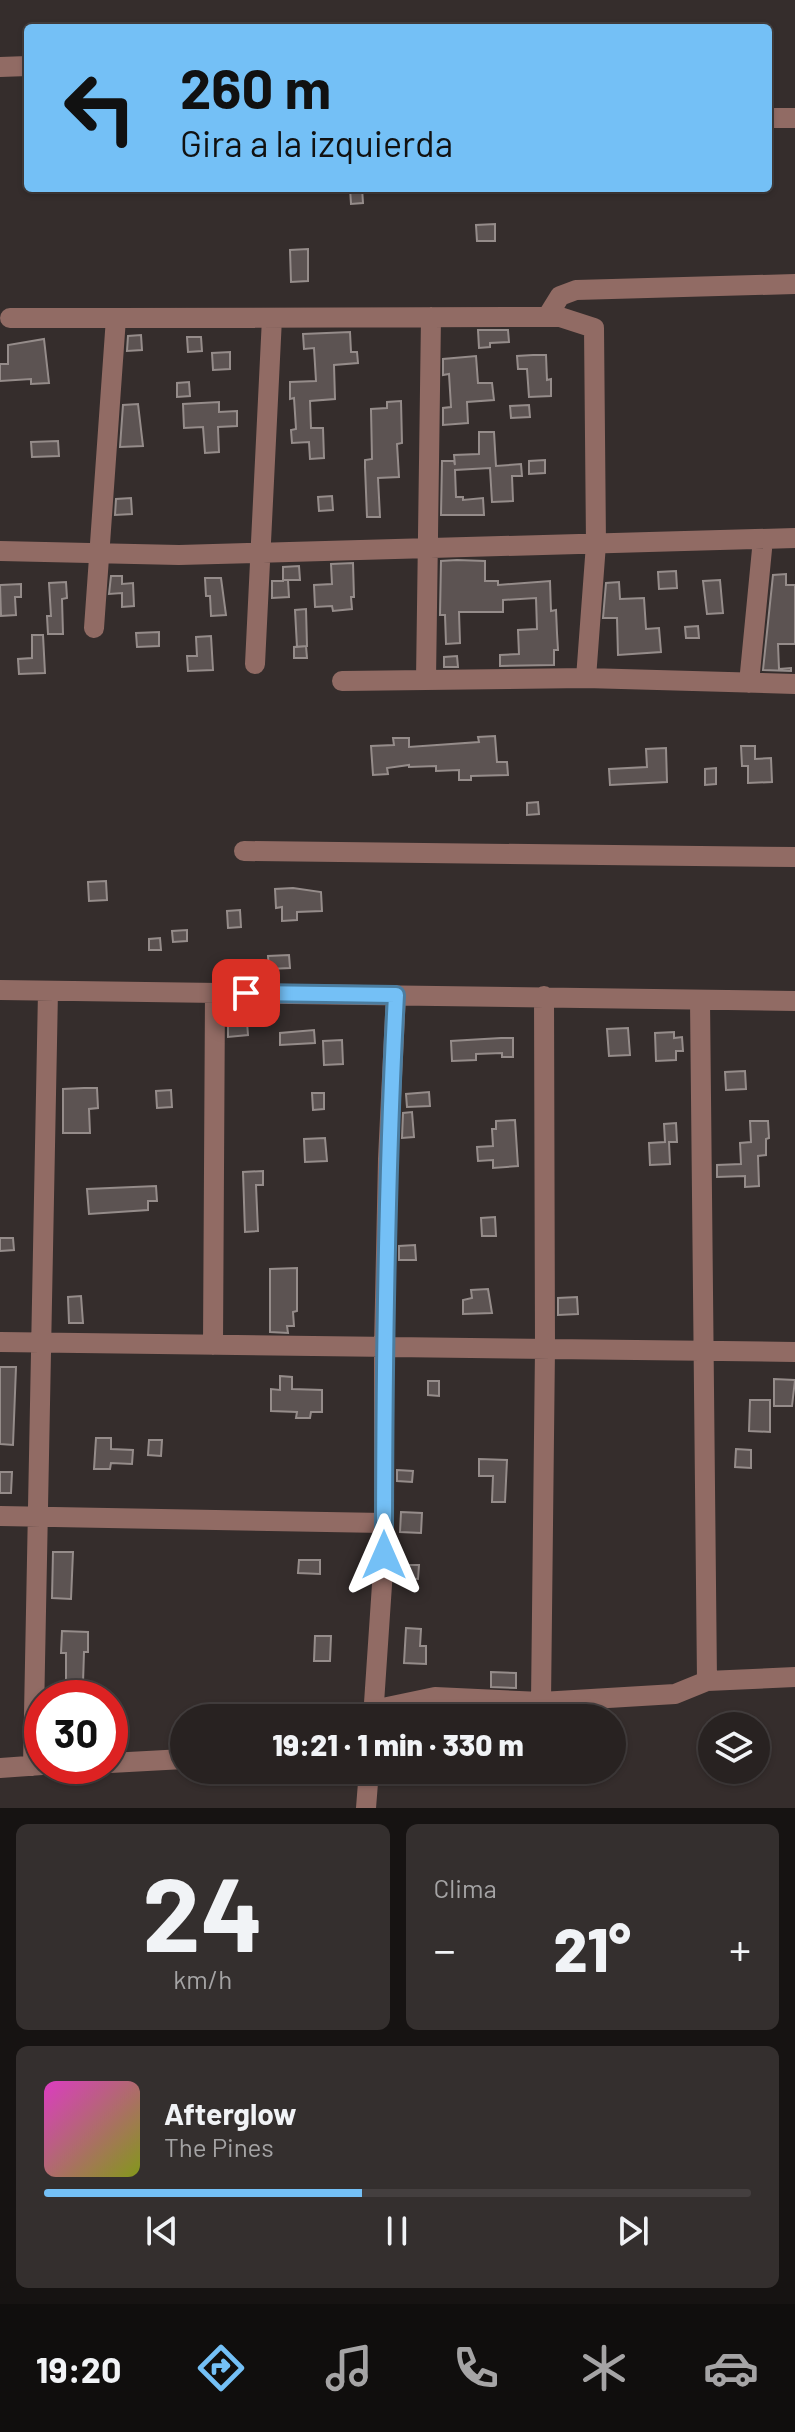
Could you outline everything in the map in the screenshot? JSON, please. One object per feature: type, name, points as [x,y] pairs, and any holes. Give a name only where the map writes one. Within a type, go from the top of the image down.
[{"type":"street","points":[[0,67],[24,66]]},
{"type":"street","points":[[772,118],[795,118]]},
{"type":"street","points":[[547,317],[560,296],[576,290],[795,284]]},
{"type":"street","points":[[426,680],[431,317]]},
{"type":"street","points":[[10,318],[560,317],[594,328],[596,544],[586,678]]},
{"type":"street","points":[[94,628],[116,318]]},
{"type":"street","points":[[255,664],[272,318]]},
{"type":"street","points":[[0,551],[260,553],[795,538]]},
{"type":"street","points":[[749,683],[763,539]]},
{"type":"street","points":[[342,681],[586,678],[795,684]]},
{"type":"street","points":[[244,851],[795,857]]},
{"type":"street","points":[[0,990],[795,1001]]},
{"type":"street","points":[[38,1680],[48,991]]},
{"type":"street","points":[[213,1345],[215,993]]},
{"type":"street","points":[[368,1704],[384,1523],[388,1159],[396,995]]},
{"type":"street","points":[[541,1702],[545,1348],[544,996]]},
{"type":"street","points":[[700,1000],[707,1681]]},
{"type":"street","points":[[0,1342],[795,1352]]},
{"type":"street","points":[[0,1516],[384,1523]]},
{"type":"street","points":[[409,1704],[435,1697],[541,1702],[675,1694],[707,1681],[795,1677]]},
{"type":"street","points":[[128,1762],[170,1760]]},
{"type":"street","points":[[0,1768],[24,1767]]},
{"type":"street","points":[[366,1808],[368,1784]]},
{"type":"building","points":[[350,192],[362,192],[363,203],[351,204]]},
{"type":"building","points":[[495,224],[495,241],[477,241],[476,225]]},
{"type":"building","points":[[308,249],[308,281],[291,282],[290,250]]},
{"type":"building","points":[[478,330],[508,330],[509,342],[490,343],[490,347],[479,348]]},
{"type":"building","points":[[350,332],[351,352],[357,352],[358,363],[334,365],[335,399],[310,401],[311,428],[323,428],[324,458],[310,459],[309,442],[292,443],[291,430],[296,429],[290,382],[316,381],[314,348],[304,349],[303,334]]},
{"type":"building","points":[[141,335],[142,350],[127,351],[128,336]]},
{"type":"building","points":[[187,337],[201,337],[202,351],[188,352]]},
{"type":"building","points":[[44,339],[49,383],[31,384],[31,379],[0,381],[0,364],[8,364],[8,345]]},
{"type":"building","points":[[230,352],[230,369],[213,370],[212,353]]},
{"type":"building","points":[[546,355],[551,396],[529,397],[527,369],[518,369],[517,356]]},
{"type":"building","points":[[476,356],[478,383],[492,383],[494,400],[467,402],[468,423],[443,425],[443,408],[451,407],[449,374],[443,375],[443,359]]},
{"type":"building","points":[[189,382],[190,396],[177,397],[177,383]]},
{"type":"building","points":[[401,401],[402,443],[397,444],[399,477],[378,478],[380,517],[367,517],[365,460],[372,459],[371,409],[387,408],[387,402]]},
{"type":"building","points":[[219,402],[219,412],[237,411],[237,426],[218,427],[219,452],[205,453],[203,427],[184,428],[183,404]]},
{"type":"building","points":[[138,404],[143,446],[120,447],[123,405]]},
{"type":"building","points":[[529,405],[530,417],[511,418],[510,406]]},
{"type":"building","points":[[479,432],[494,432],[496,466],[521,464],[522,476],[512,476],[513,501],[492,502],[490,468],[455,470],[456,497],[463,497],[463,500],[483,498],[484,515],[441,515],[442,461],[454,461],[455,465],[454,455],[479,454]]},
{"type":"building","points":[[58,441],[59,456],[32,457],[31,442]]},
{"type":"building","points":[[545,460],[545,473],[529,474],[529,461]]},
{"type":"building","points":[[332,496],[333,510],[319,511],[318,497]]},
{"type":"building","points":[[131,498],[132,514],[115,515],[116,499]]},
{"type":"building","points":[[441,561],[485,561],[485,581],[498,581],[498,585],[550,581],[551,611],[556,610],[558,650],[554,650],[554,665],[500,666],[500,655],[519,654],[518,630],[537,629],[536,598],[503,600],[503,612],[459,612],[460,643],[446,644],[445,615],[440,615]]},
{"type":"building","points":[[353,563],[352,609],[333,611],[332,606],[315,607],[314,585],[332,584],[331,564]]},
{"type":"building","points":[[299,566],[300,580],[288,580],[289,597],[272,598],[272,581],[283,581],[283,567]]},
{"type":"building","points":[[676,571],[677,588],[659,589],[658,572]]},
{"type":"building","points":[[786,574],[786,585],[795,585],[795,644],[778,644],[779,669],[791,668],[791,671],[763,670],[773,575]]},
{"type":"building","points":[[111,576],[122,576],[122,584],[133,583],[134,606],[122,607],[122,593],[109,594]]},
{"type":"building","points":[[205,578],[221,578],[226,615],[211,616]]},
{"type":"building","points":[[720,580],[723,613],[707,614],[703,581]]},
{"type":"building","points":[[66,582],[67,598],[62,599],[63,634],[48,634],[47,616],[51,616],[49,583]]},
{"type":"building","points":[[619,582],[620,599],[644,598],[646,629],[659,628],[661,652],[618,655],[617,618],[603,618],[606,583]]},
{"type":"building","points":[[21,584],[21,597],[15,597],[16,615],[1,616],[0,585]]},
{"type":"building","points":[[306,609],[307,646],[297,647],[295,610]]},
{"type":"building","points":[[698,626],[699,638],[686,638],[685,627]]},
{"type":"building","points":[[159,632],[159,646],[137,647],[136,633]]},
{"type":"building","points":[[32,635],[43,635],[45,673],[19,674],[18,659],[32,658]]},
{"type":"building","points":[[211,636],[213,670],[188,671],[187,656],[197,656],[196,637]]},
{"type":"building","points":[[306,646],[307,658],[294,658],[294,647]]},
{"type":"building","points":[[457,656],[458,667],[444,667],[444,657]]},
{"type":"building","points":[[495,736],[497,762],[507,762],[508,775],[471,776],[471,780],[459,780],[459,770],[436,771],[436,766],[409,765],[387,768],[388,774],[373,775],[371,746],[394,745],[393,738],[409,738],[409,747],[479,742],[478,737]]},
{"type":"building","points":[[741,746],[755,746],[755,759],[771,758],[772,782],[748,783],[748,766],[742,766]]},
{"type":"building","points":[[666,748],[667,782],[610,785],[609,769],[647,767],[646,749]]},
{"type":"building","points":[[716,768],[716,784],[705,785],[705,769]]},
{"type":"building","points":[[538,802],[539,814],[527,815],[527,803]]},
{"type":"building","points":[[106,881],[107,900],[89,901],[88,882]]},
{"type":"building","points":[[275,889],[321,892],[322,911],[297,912],[297,920],[282,921],[282,907],[276,908]]},
{"type":"building","points":[[240,910],[241,927],[228,928],[227,911]]},
{"type":"building","points":[[187,930],[187,941],[173,942],[172,931]]},
{"type":"building","points":[[160,938],[161,950],[149,950],[149,939]]},
{"type":"building","points":[[289,955],[290,968],[269,969],[268,956]]},
{"type":"building","points":[[247,1022],[248,1035],[228,1037],[228,1023]]},
{"type":"building","points":[[628,1028],[630,1055],[609,1056],[607,1029]]},
{"type":"building","points":[[314,1030],[315,1043],[280,1045],[280,1033]]},
{"type":"building","points":[[674,1032],[674,1038],[682,1037],[683,1051],[676,1051],[676,1060],[656,1061],[655,1033]]},
{"type":"building","points":[[513,1038],[513,1057],[502,1057],[502,1053],[476,1054],[476,1060],[452,1061],[451,1041]]},
{"type":"building","points":[[342,1040],[343,1064],[324,1065],[323,1041]]},
{"type":"building","points":[[745,1071],[746,1089],[726,1090],[725,1072]]},
{"type":"building","points":[[97,1088],[98,1108],[89,1109],[90,1133],[63,1133],[63,1089]]},
{"type":"building","points":[[171,1090],[172,1107],[157,1108],[156,1091]]},
{"type":"building","points":[[429,1092],[430,1106],[407,1107],[406,1094]]},
{"type":"building","points":[[312,1093],[324,1093],[324,1109],[313,1110]]},
{"type":"building","points":[[412,1112],[414,1137],[402,1138],[403,1113]]},
{"type":"building","points":[[515,1120],[518,1166],[493,1168],[493,1160],[478,1161],[477,1147],[493,1146],[492,1129],[496,1129],[496,1121]]},
{"type":"building","points":[[750,1121],[768,1121],[769,1138],[766,1139],[766,1155],[758,1156],[759,1186],[745,1187],[745,1176],[717,1177],[717,1165],[741,1164],[740,1143],[751,1142]]},
{"type":"building","points":[[676,1123],[677,1142],[669,1142],[670,1164],[650,1165],[649,1143],[665,1142],[664,1124]]},
{"type":"building","points":[[325,1138],[327,1161],[305,1162],[304,1139]]},
{"type":"building","points":[[263,1171],[263,1185],[256,1185],[258,1231],[245,1232],[243,1172]]},
{"type":"building","points":[[156,1186],[157,1201],[148,1201],[148,1210],[89,1214],[87,1189]]},
{"type":"building","points":[[495,1217],[496,1236],[482,1236],[481,1218]]},
{"type":"building","points":[[0,1238],[13,1238],[14,1250],[0,1251]]},
{"type":"building","points":[[415,1245],[416,1260],[399,1260],[399,1246]]},
{"type":"building","points":[[297,1268],[294,1326],[287,1326],[288,1333],[270,1332],[270,1269]]},
{"type":"building","points":[[488,1289],[492,1313],[463,1314],[463,1300],[472,1298],[471,1290]]},
{"type":"building","points":[[81,1296],[83,1323],[69,1323],[68,1297]]},
{"type":"building","points":[[577,1297],[578,1314],[558,1315],[558,1298]]},
{"type":"building","points":[[0,1367],[16,1367],[13,1445],[0,1444]]},
{"type":"building","points":[[280,1376],[292,1377],[292,1389],[322,1390],[322,1412],[311,1412],[310,1418],[296,1418],[297,1412],[271,1411],[271,1389],[280,1390]]},
{"type":"building","points":[[774,1379],[795,1380],[792,1406],[774,1406]]},
{"type":"building","points":[[428,1381],[439,1381],[439,1396],[428,1395]]},
{"type":"building","points":[[750,1400],[770,1400],[770,1432],[749,1431]]},
{"type":"building","points":[[96,1438],[111,1438],[111,1449],[133,1450],[132,1464],[111,1463],[110,1469],[94,1469]]},
{"type":"building","points":[[149,1440],[162,1440],[161,1456],[148,1455]]},
{"type":"building","points":[[736,1449],[751,1450],[751,1468],[735,1467]]},
{"type":"building","points":[[479,1459],[507,1460],[505,1502],[492,1502],[493,1476],[479,1476]]},
{"type":"building","points":[[397,1470],[413,1471],[412,1482],[397,1481]]},
{"type":"building","points":[[0,1472],[12,1472],[11,1493],[0,1493]]},
{"type":"building","points":[[401,1512],[422,1513],[421,1533],[400,1532]]},
{"type":"building","points":[[53,1552],[73,1552],[71,1599],[52,1598]]},
{"type":"building","points":[[299,1560],[320,1560],[320,1574],[298,1573]]},
{"type":"building","points":[[404,1565],[419,1565],[418,1579],[404,1578]]},
{"type":"building","points":[[406,1628],[421,1629],[420,1646],[426,1646],[426,1664],[404,1663]]},
{"type":"building","points":[[62,1631],[88,1632],[83,1680],[66,1680],[66,1653],[61,1653]]},
{"type":"building","points":[[315,1636],[331,1636],[330,1661],[314,1661]]},
{"type":"building","points":[[491,1672],[516,1673],[516,1688],[491,1687]]},
{"type":"route","points":[[246,993],[396,995],[387,1191],[384,1555]]}]
